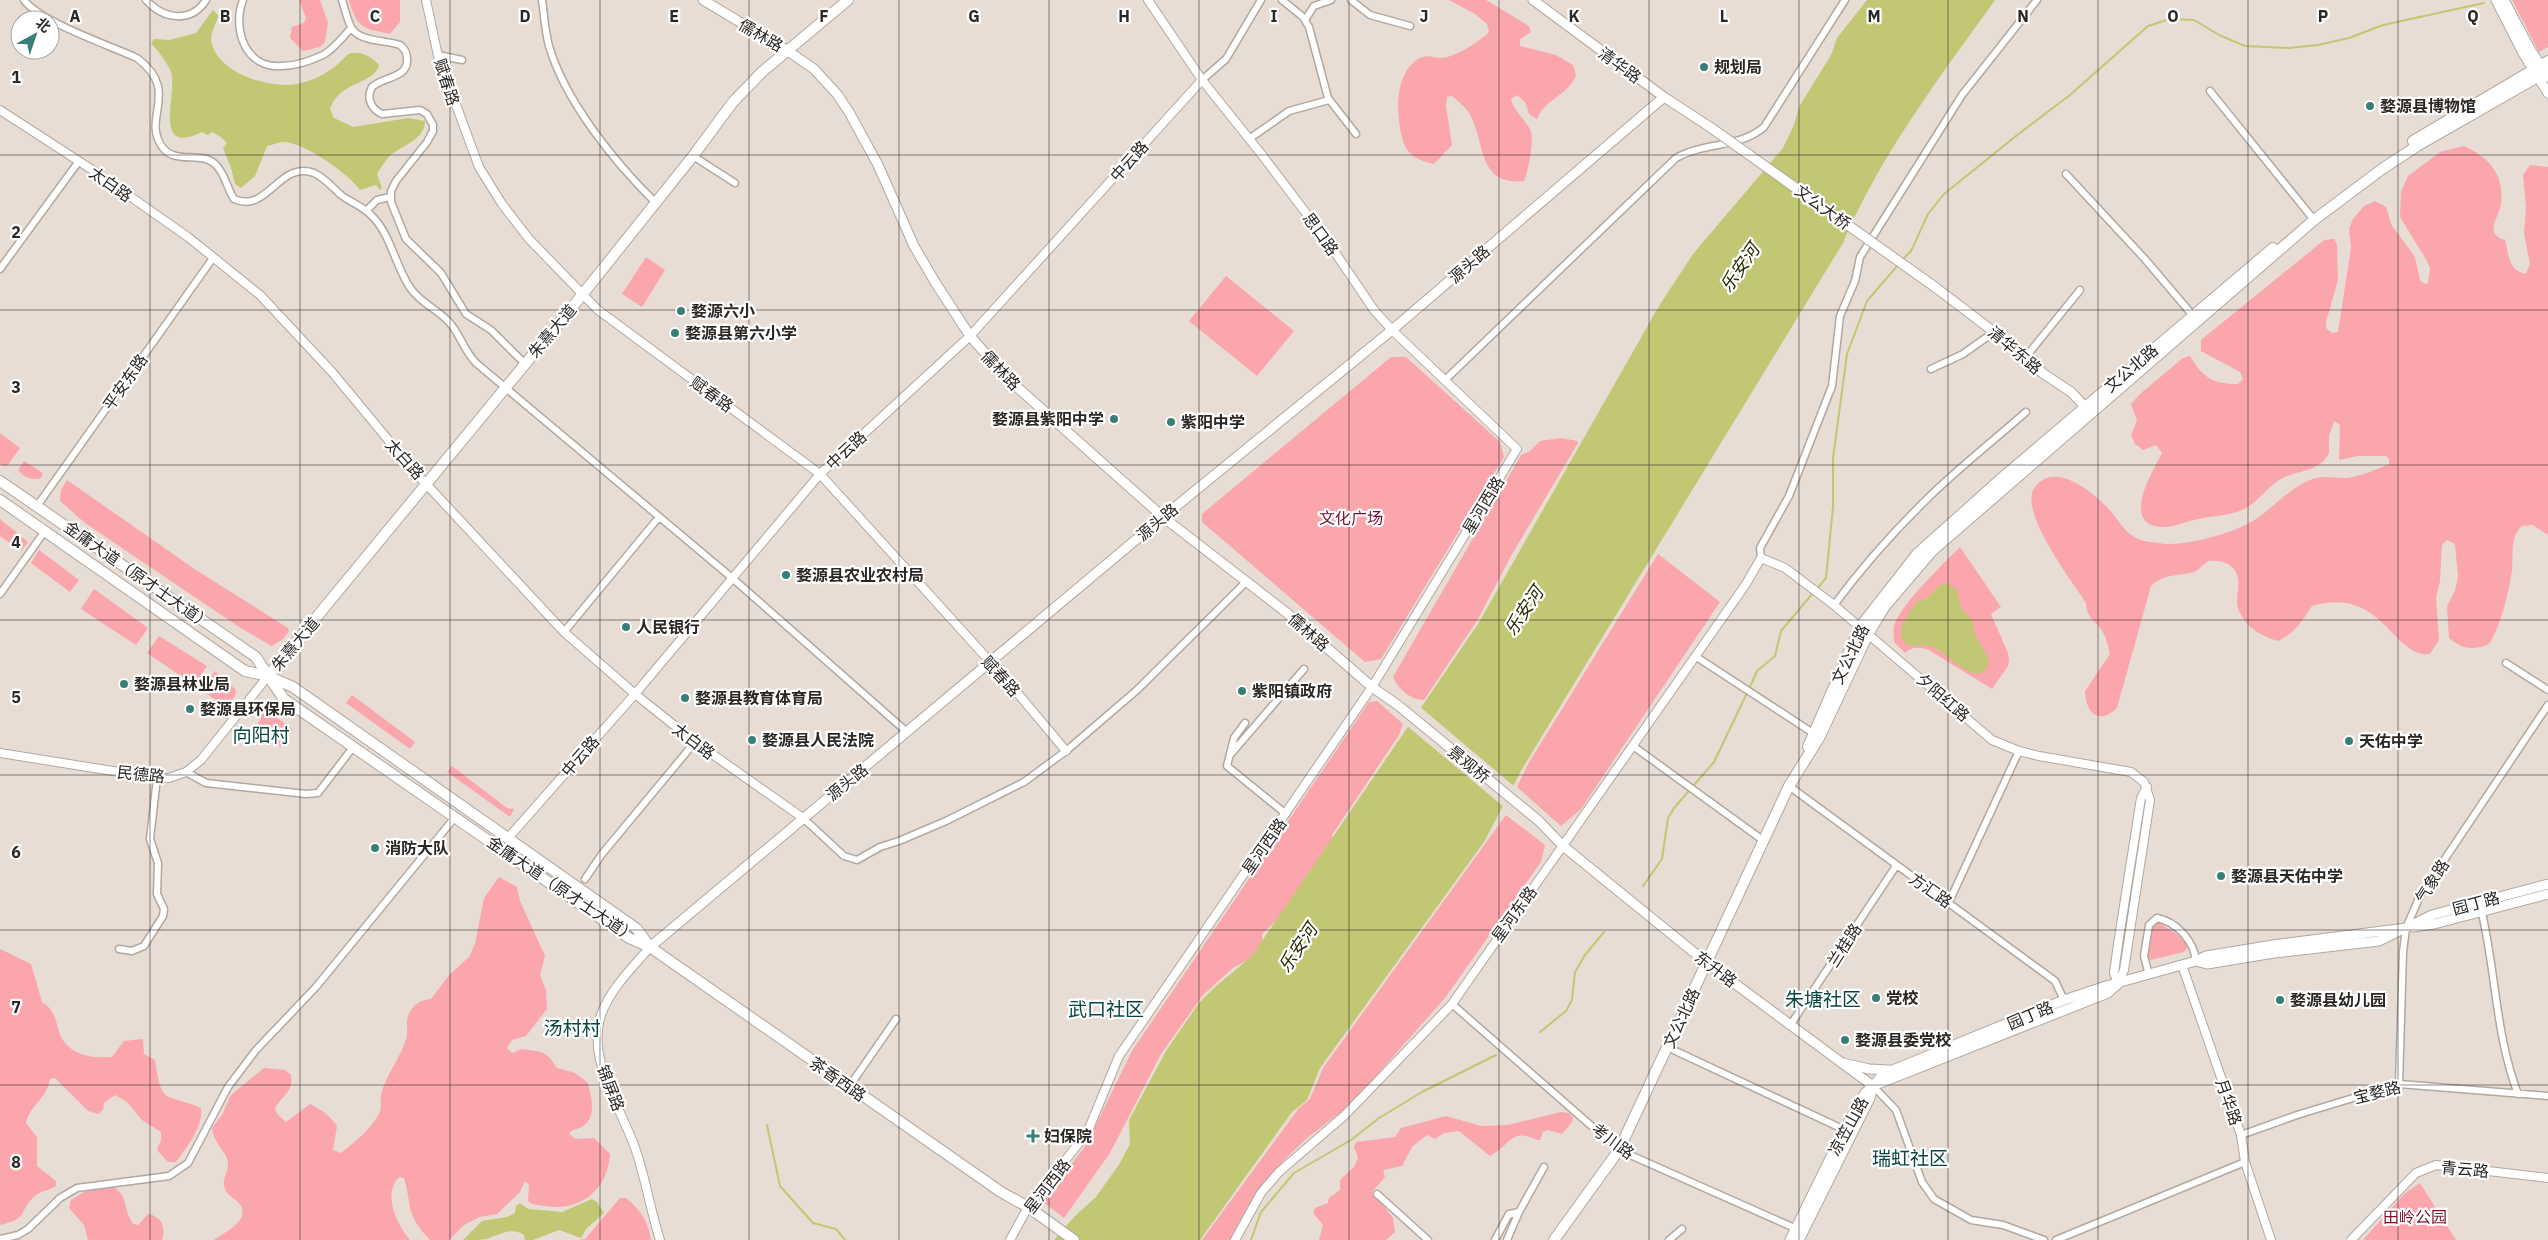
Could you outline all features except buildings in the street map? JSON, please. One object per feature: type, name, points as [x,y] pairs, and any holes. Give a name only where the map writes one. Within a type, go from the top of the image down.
[{"type":"main road","name":"儒林路","points":[[703,0],[788,51],[814,69],[849,112],[878,165],[914,246],[935,282],[970,336],[1008,379],[1162,516],[1287,613],[1372,687]]},
{"type":"main road","name":"朱熹大道","points":[[268,676],[582,295],[734,102],[762,72],[848,0]]},
{"type":"main road","name":"清华路","points":[[1533,0],[1664,97],[1710,127]]},
{"type":"main road","points":[[2496,0],[2543,71]]},
{"type":"main road","points":[[2504,0],[2543,71],[2548,93]]},
{"type":"main road","name":"文公北路","points":[[1554,1240],[1620,1150],[1790,786],[1806,758],[1864,631],[1917,554],[2089,411],[2374,166],[2435,126],[2543,71]]},
{"type":"main road","name":"源头路","points":[[650,947],[908,732],[1162,516],[1392,330],[1664,97]]},
{"type":"main road","name":"文公大桥","points":[[1710,127],[1935,287]]},
{"type":"main road","name":"清华东路","points":[[1935,287],[2071,392],[2089,411]]},
{"type":"main road","name":"金庸大道（原才士大道）","points":[[0,481],[256,657],[284,699],[456,816],[629,938],[650,947]]},
{"type":"main road","name":"金庸大道（原才士大道）","points":[[0,500],[245,671],[268,676],[294,687],[637,929],[650,947]]},
{"type":"main road","name":"景观桥","points":[[1372,687],[1399,706],[1539,821],[1563,846]]},
{"type":"main road","name":"东升路","points":[[1563,846],[1707,963],[1873,1086]]},
{"type":"main road","name":"园丁路","points":[[2481,907],[2548,884]]},
{"type":"main road","name":"园丁路","points":[[1873,1086],[1883,1074],[2064,1000],[2106,986],[2196,961],[2206,956],[2273,945],[2406,928],[2432,915],[2548,894]]},
{"type":"main road","name":"茶香西路","points":[[650,947],[849,1087],[1074,1240]]},
{"type":"main road","points":[[1873,1086],[2108,993],[2118,984]]},
{"type":"main road","points":[[1840,1063],[1873,1070],[1894,1070]]},
{"type":"main road","name":"凉笠山路","points":[[1790,1240],[1799,1233],[1865,1094],[1873,1086]]},
{"type":"street","points":[[24,0],[33,9],[62,25],[138,58],[146,64],[156,76],[160,85],[157,134],[164,148],[178,157],[206,158],[212,161],[221,172],[234,199],[246,203],[260,199],[284,177],[303,171],[325,180],[348,201],[374,217],[411,289],[449,322],[470,358],[732,577],[908,732]]},
{"type":"street","points":[[146,0],[158,10],[176,17],[197,11],[206,0]]},
{"type":"street","points":[[243,0],[238,22],[242,41],[254,57],[270,65],[282,66],[324,54],[351,28]]},
{"type":"street","points":[[342,0],[351,28],[355,32],[369,39],[400,45],[408,61],[402,72],[372,87],[370,100],[374,109],[382,114],[420,110],[431,118],[433,125],[427,142],[396,181],[390,197],[406,239],[441,273],[466,314],[492,330],[525,364]]},
{"type":"street","name":"赋春路","points":[[426,0],[438,55],[458,117],[479,167],[502,204],[529,239],[582,295],[640,342],[820,474],[991,662],[1066,751]]},
{"type":"street","points":[[542,0],[548,45],[560,76],[616,162],[656,203]]},
{"type":"street","name":"思口路","points":[[1148,0],[1202,80],[1328,242],[1374,310],[1392,330],[1517,449]]},
{"type":"street","points":[[1202,80],[1226,59],[1261,0]]},
{"type":"street","points":[[1282,0],[1305,20],[1310,27],[1329,100],[1356,134]]},
{"type":"street","points":[[1305,20],[1314,6],[1331,0]]},
{"type":"street","points":[[1351,0],[1370,15],[1410,26]]},
{"type":"street","points":[[1445,380],[1676,158],[1700,147],[1746,139],[1764,126],[1846,0]]},
{"type":"street","points":[[1761,558],[1760,548],[1789,496],[1832,386],[1840,316],[1855,281],[1860,257],[1962,95],[2037,0]]},
{"type":"street","points":[[438,55],[462,60]]},
{"type":"street","name":"中云路","points":[[509,837],[635,694],[820,474],[970,336],[1202,80]]},
{"type":"street","points":[[2210,90],[2312,218]]},
{"type":"street","points":[[1249,139],[1288,111],[1329,100]]},
{"type":"street","name":"太白路","points":[[0,110],[79,161],[214,258],[260,295],[297,331],[402,458],[564,632],[635,694],[695,742],[803,818]]},
{"type":"street","points":[[693,156],[735,183]]},
{"type":"street","points":[[0,269],[79,161]]},
{"type":"street","points":[[2066,174],[2144,258],[2196,319]]},
{"type":"street","points":[[366,211],[377,200],[390,197]]},
{"type":"street","name":"平安东路","points":[[37,506],[214,258]]},
{"type":"street","points":[[2025,358],[2080,290]]},
{"type":"street","points":[[1931,369],[1963,354],[1994,332]]},
{"type":"street","points":[[1834,605],[1860,571],[1920,506],[2026,412]]},
{"type":"street","name":"星河西路","points":[[1010,1240],[1028,1207],[1085,1136],[1119,1056],[1372,687],[1517,449]]},
{"type":"street","points":[[564,632],[659,517]]},
{"type":"street","points":[[0,594],[45,531]]},
{"type":"street","name":"夕阳红路","points":[[1761,558],[1785,568],[1834,605],[1992,740],[2019,752],[2131,772],[2140,778],[2147,787],[2150,800],[2124,970],[2118,984]]},
{"type":"street","name":"星河东路","points":[[1235,1240],[1261,1193],[1279,1172],[1345,1115],[1452,1004],[1695,656],[1761,558]]},
{"type":"street","points":[[803,818],[844,856],[857,860],[880,847],[946,821],[1024,782],[1066,751],[1137,690],[1246,582]]},
{"type":"street","points":[[1695,656],[1816,735]]},
{"type":"street","points":[[2506,663],[2548,690]]},
{"type":"street","points":[[1228,758],[1304,669]]},
{"type":"street","name":"民德路","points":[[0,753],[156,778],[169,778],[186,772],[201,760],[268,676]]},
{"type":"street","name":"气象路","points":[[2399,1084],[2403,952],[2406,928],[2420,896],[2548,705]]},
{"type":"street","points":[[1245,723],[1234,738],[1227,766],[1286,814]]},
{"type":"street","points":[[586,878],[602,854],[695,742]]},
{"type":"street","points":[[186,772],[206,783],[306,794],[318,793],[354,746]]},
{"type":"street","points":[[1632,746],[1764,841]]},
{"type":"street","points":[[1950,902],[2019,752]]},
{"type":"street","points":[[119,949],[132,951],[144,946],[163,916],[164,909],[157,894],[158,862],[150,839],[156,778]]},
{"type":"street","name":"方汇路","points":[[1790,786],[1896,866],[1950,902],[2055,980],[2064,1000]]},
{"type":"street","points":[[0,1239],[18,1235],[28,1229],[60,1198],[77,1188],[169,1176],[188,1163],[228,1087],[256,1050],[316,987],[456,816]]},
{"type":"street","name":"兰桂路","points":[[1791,1024],[1896,866]]},
{"type":"street","points":[[2481,907],[2494,984],[2495,1007],[2511,1076],[2518,1094]]},
{"type":"street","points":[[2149,975],[2144,956],[2149,925],[2157,918],[2167,922],[2186,936],[2194,947],[2196,961]]},
{"type":"street","name":"锦屏路","points":[[650,947],[624,978],[608,1002],[602,1015],[597,1037],[602,1066],[634,1146],[660,1240]]},
{"type":"street","name":"月华路","points":[[2182,965],[2241,1136],[2245,1162],[2271,1240]]},
{"type":"street","name":"考川路","points":[[1452,1004],[1620,1150],[1799,1233]]},
{"type":"street","points":[[849,1087],[896,1019]]},
{"type":"street","points":[[1667,1047],[1848,1132]]},
{"type":"street","name":"宝婺路","points":[[2241,1136],[2297,1115],[2399,1084],[2548,1096]]},
{"type":"street","points":[[1873,1086],[1896,1110],[1922,1182],[1934,1199],[1971,1220],[2003,1225],[2044,1240]]},
{"type":"street","points":[[2057,1240],[2245,1162]]},
{"type":"street","name":"青云路","points":[[2351,1240],[2416,1172],[2436,1165],[2548,1178]]},
{"type":"street","points":[[1507,1240],[1519,1212],[1544,1166]]},
{"type":"street","points":[[1377,1194],[1428,1240]]},
{"type":"street","points":[[1495,1240],[1509,1214],[1519,1212]]},
{"type":"street","points":[[1669,1240],[1682,1229]]},
{"type":"green space","points":[[299,0],[320,0],[328,23],[325,42],[320,47],[303,51],[290,38],[292,27],[304,23],[306,18]]},
{"type":"green space","points":[[349,0],[400,0],[400,22],[390,34],[362,26],[355,17]]},
{"type":"green space","points":[[1449,0],[1486,0],[1529,26],[1531,32],[1520,39],[1520,46],[1556,55],[1573,65],[1576,76],[1572,83],[1545,107],[1537,119],[1529,114],[1525,102],[1517,95],[1511,99],[1515,108],[1529,127],[1532,136],[1530,157],[1524,181],[1509,181],[1498,176],[1490,169],[1469,113],[1452,96],[1447,97],[1446,106],[1452,145],[1434,164],[1413,156],[1406,148],[1400,128],[1398,106],[1401,83],[1405,73],[1420,58],[1428,56],[1442,58],[1454,55],[1474,44],[1489,32],[1487,24],[1475,14]]},
{"type":"green space","points":[[2512,0],[2548,0],[2548,47],[2539,52]]},
{"type":"green space","points":[[2464,146],[2488,162],[2497,176],[2500,184],[2501,204],[2494,225],[2495,233],[2498,237],[2505,240],[2512,266],[2526,274],[2530,264],[2524,233],[2526,207],[2523,175],[2530,165],[2548,167],[2548,535],[2533,525],[2522,526],[2515,536],[2507,598],[2501,618],[2489,644],[2478,648],[2468,648],[2459,645],[2449,638],[2447,606],[2455,591],[2458,577],[2455,544],[2447,540],[2442,545],[2440,581],[2436,598],[2439,640],[2430,654],[2417,652],[2406,645],[2371,613],[2355,605],[2336,602],[2312,606],[2294,630],[2284,638],[2278,641],[2267,637],[2251,627],[2240,613],[2237,600],[2238,581],[2234,569],[2224,562],[2209,561],[2194,572],[2166,577],[2151,586],[2117,708],[2105,716],[2095,714],[2088,706],[2085,691],[2110,654],[2102,630],[2088,614],[2086,603],[2059,563],[2040,528],[2033,512],[2031,498],[2035,487],[2044,479],[2054,477],[2065,478],[2076,483],[2097,498],[2113,514],[2125,530],[2133,536],[2140,540],[2169,544],[2220,535],[2244,526],[2261,516],[2291,491],[2307,481],[2321,477],[2353,477],[2389,464],[2389,459],[2386,456],[2358,456],[2339,460],[2340,425],[2334,421],[2329,436],[2329,453],[2320,464],[2281,479],[2251,505],[2240,511],[2201,518],[2174,526],[2161,527],[2149,524],[2143,517],[2141,507],[2147,484],[2162,453],[2156,445],[2143,450],[2135,444],[2131,435],[2137,421],[2131,404],[2140,394],[2183,358],[2190,356],[2204,375],[2222,383],[2238,384],[2243,379],[2240,372],[2201,351],[2201,340],[2324,240],[2334,239],[2337,244],[2338,280],[2326,328],[2332,333],[2338,332],[2351,248],[2349,229],[2353,219],[2364,206],[2375,201],[2386,207],[2392,226],[2415,257],[2420,280],[2425,284],[2428,283],[2430,268],[2400,217],[2401,192],[2408,176],[2440,152]]},
{"type":"green space","points":[[646,257],[665,270],[642,307],[622,294]]},
{"type":"green space","points":[[1226,276],[1294,331],[1257,376],[1189,321]]},
{"type":"green space","name":"文化广场","points":[[1391,357],[1406,357],[1500,442],[1504,457],[1381,659],[1365,662],[1202,522],[1202,514]]},
{"type":"green space","points":[[0,433],[20,448],[8,465],[4,466],[0,464]]},
{"type":"green space","points":[[1561,438],[1577,441],[1578,443],[1511,556],[1478,619],[1424,700],[1410,696],[1402,690],[1393,677],[1521,455],[1530,451],[1540,441]]},
{"type":"green space","points":[[24,461],[43,473],[41,478],[31,479],[18,470]]},
{"type":"green space","points":[[67,480],[196,570],[288,628],[289,631],[283,639],[272,646],[239,627],[85,523],[60,501],[61,490]]},
{"type":"green space","points":[[0,519],[28,542],[21,551],[0,536]]},
{"type":"green space","points":[[1960,547],[2001,607],[1991,614],[2009,659],[2008,666],[1992,689],[1929,650],[1917,648],[1910,649],[1905,653],[1894,642],[1894,626],[1904,607]]},
{"type":"green space","points":[[39,550],[79,580],[70,592],[31,563]]},
{"type":"green space","points":[[1658,554],[1720,602],[1581,809],[1561,826],[1517,787],[1528,764]]},
{"type":"green space","points":[[94,589],[148,628],[136,645],[81,609]]},
{"type":"green space","points":[[159,636],[207,666],[194,685],[147,653]]},
{"type":"green space","points":[[215,671],[236,690],[235,696],[226,708],[202,690]]},
{"type":"green space","points":[[352,695],[415,742],[410,749],[346,703]]},
{"type":"green space","points":[[1377,701],[1403,724],[1399,735],[1332,835],[1333,848],[1288,909],[1262,934],[1263,943],[1255,956],[1233,968],[1203,995],[1161,1054],[1110,1153],[1064,1218],[1043,1202],[1086,1145],[1132,1051],[1369,702]]},
{"type":"green space","points":[[264,709],[293,729],[281,747],[254,728],[261,719],[259,716]]},
{"type":"green space","points":[[452,766],[507,808],[514,809],[510,817],[447,772]]},
{"type":"green space","points":[[1506,815],[1545,845],[1541,862],[1445,998],[1350,1105],[1307,1138],[1283,1161],[1260,1189],[1232,1240],[1202,1240],[1299,1108],[1310,1099],[1323,1068]]},
{"type":"green space","points":[[499,877],[517,887],[520,901],[545,956],[540,975],[546,990],[547,1009],[526,1036],[512,1040],[507,1048],[512,1053],[522,1049],[542,1052],[550,1058],[557,1068],[575,1073],[588,1083],[592,1106],[590,1118],[583,1126],[569,1134],[576,1139],[594,1138],[610,1154],[604,1178],[598,1187],[581,1201],[559,1207],[546,1206],[534,1205],[528,1201],[529,1185],[525,1181],[520,1192],[497,1214],[480,1217],[464,1225],[449,1240],[430,1240],[413,1217],[404,1178],[399,1177],[394,1184],[392,1192],[393,1209],[400,1226],[410,1240],[214,1240],[234,1226],[243,1212],[241,1206],[225,1189],[224,1182],[228,1163],[215,1139],[212,1128],[222,1115],[231,1095],[264,1068],[285,1070],[291,1075],[291,1086],[275,1109],[278,1115],[286,1122],[310,1104],[325,1113],[337,1126],[333,1150],[341,1153],[352,1145],[371,1125],[380,1112],[383,1088],[406,1038],[409,1013],[418,1003],[431,999],[450,974],[469,957],[475,944],[484,898]]},
{"type":"green space","points":[[2156,921],[2186,940],[2187,948],[2184,952],[2150,960],[2146,952],[2151,924]]},
{"type":"green space","points":[[0,949],[31,964],[42,1002],[52,1011],[59,1032],[70,1048],[87,1056],[112,1057],[124,1041],[143,1039],[144,1054],[155,1060],[163,1092],[167,1096],[201,1108],[200,1122],[197,1129],[176,1162],[168,1162],[157,1150],[161,1140],[161,1132],[142,1120],[127,1102],[115,1095],[104,1103],[103,1110],[98,1114],[88,1111],[55,1078],[50,1079],[45,1092],[26,1123],[37,1137],[37,1166],[56,1181],[56,1186],[35,1196],[16,1220],[0,1225]]},
{"type":"green space","points":[[1561,1112],[1569,1113],[1573,1117],[1572,1122],[1562,1134],[1548,1130],[1543,1132],[1540,1140],[1521,1136],[1516,1137],[1490,1156],[1459,1131],[1444,1133],[1435,1139],[1427,1135],[1412,1147],[1402,1166],[1383,1170],[1385,1177],[1372,1192],[1393,1218],[1395,1232],[1386,1240],[1319,1240],[1323,1225],[1313,1213],[1315,1208],[1328,1203],[1329,1198],[1340,1190],[1340,1180],[1354,1167],[1358,1158],[1354,1147],[1356,1142],[1395,1137],[1401,1128],[1446,1116],[1481,1126],[1508,1125]]},
{"type":"green space","name":"田岭公园","points":[[2420,1183],[2456,1240],[2363,1240],[2404,1194]]},
{"type":"green space","points":[[112,1186],[121,1194],[133,1224],[138,1225],[148,1214],[160,1220],[163,1227],[162,1240],[88,1240],[84,1225],[69,1208],[71,1200],[91,1188]]},
{"type":"green space","points":[[620,1198],[626,1198],[640,1212],[648,1227],[651,1240],[578,1240],[585,1239]]},
{"type":"water","name":"乐安河","points":[[1867,0],[1995,0],[1912,117],[1893,148],[1858,210],[1843,243],[1522,769],[1484,842],[1320,1068],[1307,1100],[1292,1112],[1200,1240],[1054,1240],[1075,1216],[1096,1197],[1120,1163],[1130,1144],[1129,1120],[1166,1051],[1199,1003],[1251,957],[1478,624],[1659,306],[1693,254],[1783,148],[1794,125],[1799,107],[1831,55],[1837,38]]},
{"type":"water","points":[[213,10],[219,16],[211,38],[217,55],[225,64],[236,71],[261,82],[286,85],[308,81],[324,74],[352,53],[360,53],[367,56],[379,65],[371,76],[341,93],[330,109],[334,118],[353,127],[408,118],[425,121],[422,132],[418,137],[392,154],[382,166],[377,174],[382,188],[380,190],[376,185],[360,190],[346,176],[325,160],[302,147],[282,142],[267,146],[255,176],[241,188],[235,184],[223,148],[227,143],[221,137],[212,132],[208,135],[202,132],[186,137],[177,136],[172,130],[170,119],[171,72],[151,43],[154,39],[170,40],[196,33]]},
{"type":"water","points":[[1946,583],[1957,590],[1961,608],[1972,620],[1975,635],[1988,657],[1988,667],[1980,674],[1969,671],[1934,648],[1907,645],[1901,637],[1902,625],[1916,602],[1927,598],[1941,584]]},
{"type":"water","points":[[592,1199],[597,1202],[604,1213],[586,1229],[581,1238],[559,1230],[533,1240],[525,1240],[524,1235],[520,1232],[510,1231],[487,1239],[463,1240],[482,1221],[507,1217],[515,1213],[516,1206],[520,1203],[528,1209],[562,1212]]},
{"type":"pier","points":[[1419,706],[1515,787],[1505,808],[1406,725]]},
{"type":"waterway","points":[[1903,259],[1911,251],[1928,214],[1944,194],[2070,95],[2148,26],[2170,19],[2194,20],[2219,35],[2245,46],[2289,48],[2318,45],[2349,38],[2383,25],[2484,3]]},
{"type":"waterway","points":[[1816,590],[1826,578],[1833,507],[1833,458],[1847,354],[1867,301],[1898,265]]},
{"type":"waterway","points":[[1749,689],[1757,671],[1775,656],[1781,631],[1813,593]]},
{"type":"waterway","points":[[1643,886],[1662,859],[1668,818],[1674,808],[1714,762],[1747,693]]},
{"type":"waterway","points":[[1540,1032],[1566,1011],[1572,1000],[1575,972],[1585,955],[1604,932]]},
{"type":"waterway","points":[[1251,1240],[1261,1212],[1294,1173],[1351,1140],[1379,1118],[1422,1092],[1496,1055]]},
{"type":"waterway","points":[[767,1125],[780,1186],[813,1223],[836,1229],[845,1240]]},
{"type":"place","name":"规划局","points":[[1704,67]]},
{"type":"place","name":"婺源县博物馆","points":[[2370,106]]},
{"type":"place","name":"婺源六小","points":[[681,311]]},
{"type":"place","name":"婺源县第六小学","points":[[675,333]]},
{"type":"place","name":"婺源县紫阳中学","points":[[1114,419]]},
{"type":"place","name":"紫阳中学","points":[[1171,422]]},
{"type":"place","name":"婺源县农业农村局","points":[[786,575]]},
{"type":"place","name":"人民银行","points":[[626,627]]},
{"type":"place","name":"婺源县林业局","points":[[124,684]]},
{"type":"place","name":"紫阳镇政府","points":[[1242,691]]},
{"type":"place","name":"婺源县教育体育局","points":[[685,698]]},
{"type":"place","name":"婺源县环保局","points":[[190,709]]},
{"type":"place","name":"婺源县人民法院","points":[[752,740]]},
{"type":"place","name":"天佑中学","points":[[2349,741]]},
{"type":"place","name":"消防大队","points":[[375,848]]},
{"type":"place","name":"婺源县天佑中学","points":[[2221,876]]},
{"type":"place","name":"党校","points":[[1876,998]]},
{"type":"place","name":"婺源县幼儿园","points":[[2280,1000]]},
{"type":"place","name":"婺源县委党校","points":[[1845,1040]]},
{"type":"place","name":"妇保院","points":[[1033,1136]]},
{"type":"district","name":"向阳村","points":[[261,735]]},
{"type":"district","name":"朱塘社区","points":[[1823,999]]},
{"type":"district","name":"武口社区","points":[[1106,1009]]},
{"type":"district","name":"汤村村","points":[[572,1028]]},
{"type":"district","name":"瑞虹社区","points":[[1910,1158]]}]
